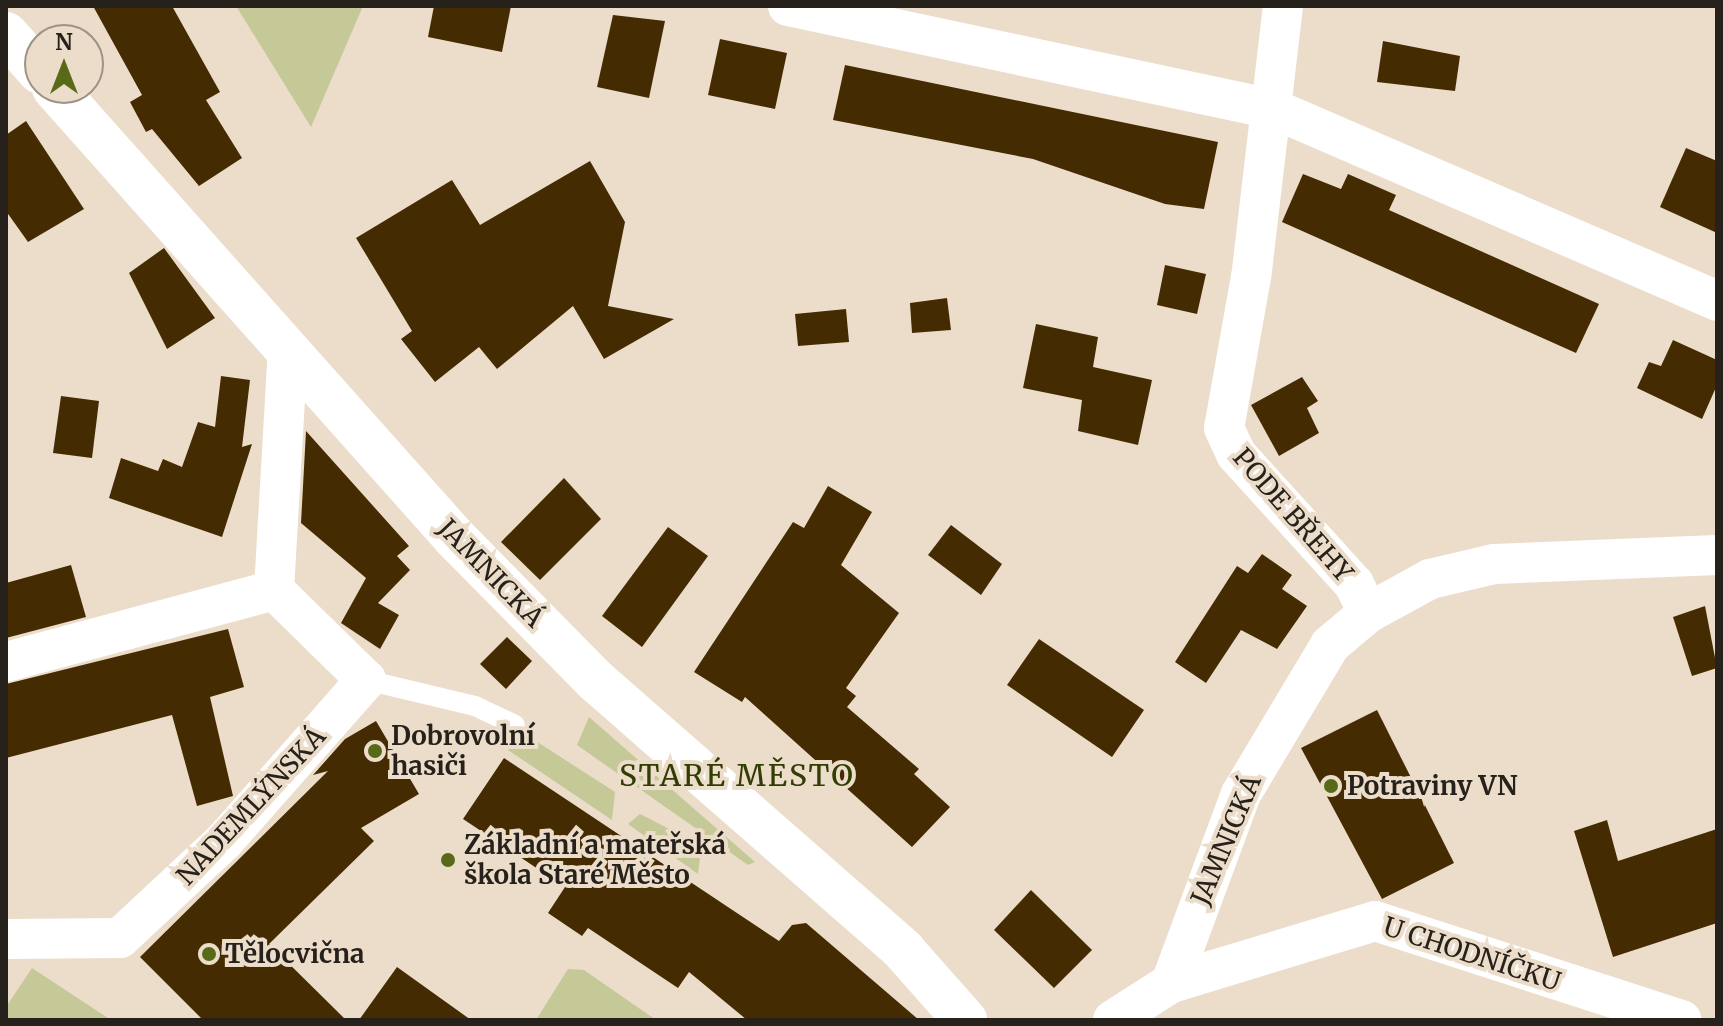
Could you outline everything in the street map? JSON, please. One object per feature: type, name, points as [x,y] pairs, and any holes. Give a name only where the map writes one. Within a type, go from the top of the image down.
[{"type":"main road","points":[[6,34],[24,54]]},
{"type":"main road","name":"JAMNICKÁ","points":[[68,104],[454,537],[595,680],[903,950],[965,1020]]},
{"type":"street","points":[[788,6],[1274,109],[1717,301]]},
{"type":"street","name":"PODE BŘEHY","points":[[1283,6],[1274,109],[1224,428],[1236,454],[1354,584],[1368,613]]},
{"type":"street","points":[[288,349],[274,590],[366,680]]},
{"type":"street","points":[[1368,613],[1430,579],[1494,564],[1717,555]]},
{"type":"street","points":[[6,662],[274,590]]},
{"type":"street","name":"JAMNICKÁ","points":[[1171,983],[1241,794],[1330,645],[1368,613]]},
{"type":"street","name":"NADEMLÝNSKÁ","points":[[6,939],[120,938],[224,841],[366,680]]},
{"type":"street","name":"U CHODNÍČKU","points":[[1171,983],[1375,921],[1681,1020]]},
{"type":"street","points":[[1113,1020],[1171,983]]},
{"type":"lane","points":[[366,680],[475,706],[515,725]]},
{"type":"green space","points":[[236,6],[363,6],[311,127]]},
{"type":"green space","points":[[589,717],[755,862],[748,865],[577,745]]},
{"type":"green space","points":[[525,734],[615,792],[612,820],[508,750]]},
{"type":"green space","points":[[640,814],[675,832],[679,852],[701,850],[698,874],[628,824]]},
{"type":"green space","points":[[32,968],[111,1020],[6,1020],[6,1007]]},
{"type":"green space","points":[[568,969],[584,970],[656,1020],[536,1020]]},
{"type":"building","points":[[93,6],[172,6],[220,92],[206,100],[242,158],[199,186],[152,129],[146,132],[130,102],[142,95]]},
{"type":"building","points":[[434,6],[511,6],[502,52],[428,37]]},
{"type":"building","points":[[613,15],[665,21],[649,98],[597,87]]},
{"type":"building","points":[[720,39],[787,53],[775,109],[708,95]]},
{"type":"building","points":[[1383,41],[1460,56],[1455,91],[1377,82]]},
{"type":"building","points":[[845,65],[1218,142],[1204,209],[1165,204],[1033,159],[833,120]]},
{"type":"building","points":[[26,121],[84,209],[28,242],[6,211],[6,135]]},
{"type":"building","points":[[1686,148],[1717,161],[1717,233],[1660,207]]},
{"type":"building","points":[[590,161],[625,222],[608,306],[674,319],[604,359],[573,306],[497,369],[479,347],[435,382],[401,339],[412,331],[356,238],[452,180],[480,225]]},
{"type":"building","points":[[1303,174],[1341,189],[1348,174],[1396,195],[1389,210],[1599,304],[1576,353],[1282,222]]},
{"type":"building","points":[[164,248],[215,318],[167,349],[129,273]]},
{"type":"building","points":[[1165,265],[1206,274],[1197,314],[1157,305]]},
{"type":"building","points":[[947,298],[951,330],[912,333],[910,303]]},
{"type":"building","points":[[846,309],[849,342],[798,346],[795,314]]},
{"type":"building","points":[[1036,324],[1098,337],[1093,367],[1152,380],[1138,445],[1078,431],[1082,400],[1023,388]]},
{"type":"building","points":[[1673,340],[1717,360],[1717,385],[1702,419],[1637,388],[1649,362],[1661,366]]},
{"type":"building","points":[[221,376],[250,380],[242,447],[252,444],[222,537],[109,498],[121,458],[158,471],[163,459],[182,467],[198,422],[215,427]]},
{"type":"building","points":[[1302,377],[1318,401],[1307,408],[1319,433],[1279,456],[1251,405]]},
{"type":"building","points":[[61,396],[99,401],[92,458],[53,453]]},
{"type":"building","points":[[306,431],[409,546],[397,556],[410,570],[378,603],[399,615],[380,649],[341,623],[366,578],[301,523]]},
{"type":"building","points":[[564,478],[601,519],[540,580],[501,542]]},
{"type":"building","points":[[828,486],[872,512],[841,565],[899,613],[846,688],[856,696],[847,707],[919,769],[914,774],[950,807],[912,847],[745,697],[742,702],[694,672],[793,522],[804,528]]},
{"type":"building","points":[[951,525],[1002,564],[981,595],[928,555]]},
{"type":"building","points":[[668,527],[708,556],[642,647],[602,616]]},
{"type":"building","points":[[1262,554],[1292,575],[1282,589],[1307,606],[1277,649],[1241,630],[1206,683],[1175,662],[1237,566],[1248,573]]},
{"type":"building","points":[[71,565],[86,617],[6,638],[6,583]]},
{"type":"building","points":[[1705,606],[1717,668],[1692,676],[1673,617]]},
{"type":"building","points":[[228,629],[244,687],[210,697],[233,796],[197,806],[172,715],[6,758],[6,684]]},
{"type":"building","points":[[507,637],[532,661],[506,689],[480,664]]},
{"type":"building","points":[[1039,639],[1144,710],[1112,757],[1007,685]]},
{"type":"building","points":[[1377,710],[1454,863],[1382,899],[1301,748]]},
{"type":"building","points":[[376,721],[419,794],[361,828],[374,841],[269,944],[346,1020],[203,1020],[140,957],[328,771],[313,775],[345,739]]},
{"type":"building","points":[[504,758],[779,941],[792,925],[806,923],[919,1020],[747,1020],[689,972],[678,988],[588,928],[582,936],[548,913],[565,887],[463,819]]},
{"type":"building","points":[[1607,820],[1618,861],[1717,829],[1717,923],[1613,957],[1574,831]]},
{"type":"building","points":[[1031,890],[1092,950],[1054,988],[994,930]]},
{"type":"building","points":[[397,967],[471,1020],[359,1020]]},
{"type":"place","name":"Dobrovolní hasiči","points":[[375,751]]},
{"type":"place","name":"Potraviny VN","points":[[1331,786]]},
{"type":"place","name":"Základní a mateřská škola Staré Město","points":[[448,860]]},
{"type":"place","name":"Tělocvična","points":[[209,954]]},
{"type":"district","name":"STARÉ MĚSTO","points":[[737,775]]}]
